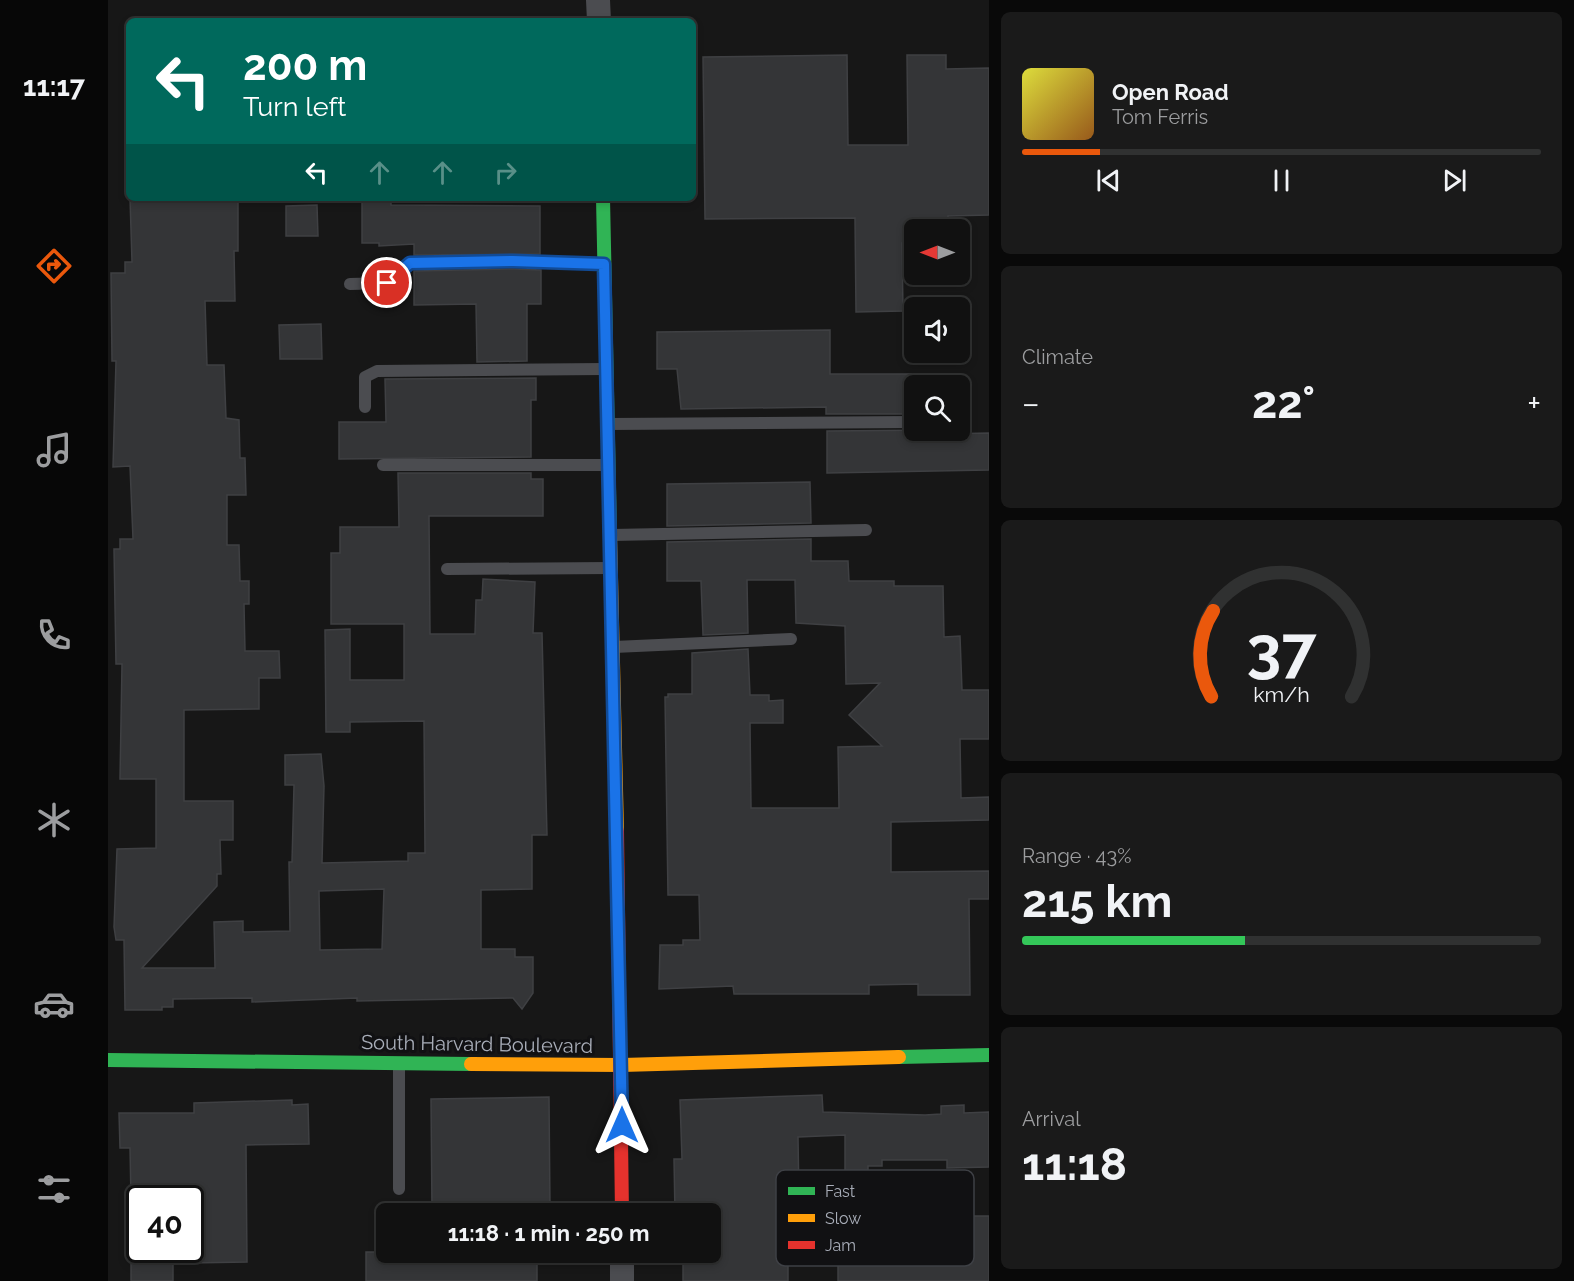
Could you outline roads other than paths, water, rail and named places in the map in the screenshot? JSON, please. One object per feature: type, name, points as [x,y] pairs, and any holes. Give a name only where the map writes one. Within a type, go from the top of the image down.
[{"type":"street","points":[[598,0],[599,18]]},
{"type":"street","points":[[603,201],[622,1065],[622,1203]]},
{"type":"street","name":"South Harvard Boulevard","points":[[108,1060],[622,1065],[989,1055]]},
{"type":"street","points":[[622,1263],[622,1281]]},
{"type":"lane","points":[[350,284],[387,283],[410,263],[513,261],[604,264]]},
{"type":"lane","points":[[364,407],[364,377],[377,371],[606,369]]},
{"type":"lane","points":[[608,424],[904,422]]},
{"type":"lane","points":[[383,465],[609,465]]},
{"type":"lane","points":[[610,535],[866,530]]},
{"type":"lane","points":[[447,569],[611,568]]},
{"type":"lane","points":[[613,647],[791,639]]},
{"type":"lane","points":[[399,1063],[399,1188]]}]
